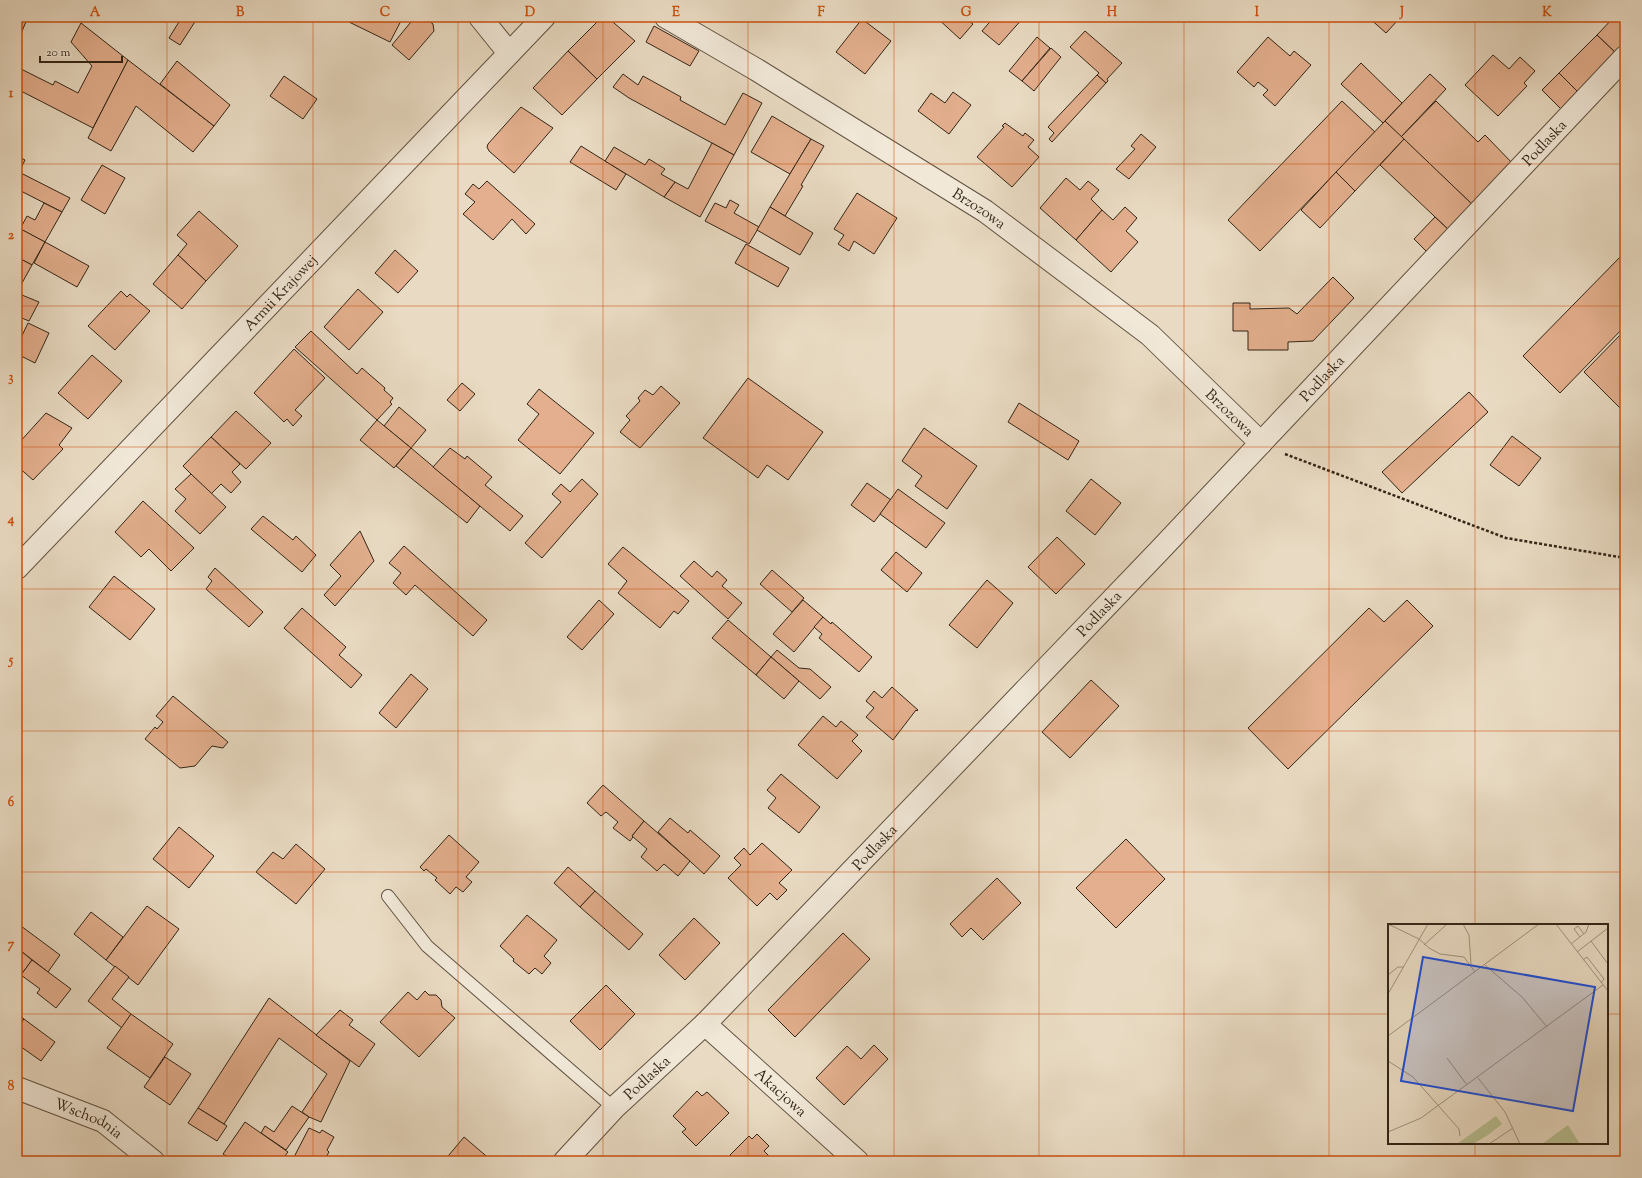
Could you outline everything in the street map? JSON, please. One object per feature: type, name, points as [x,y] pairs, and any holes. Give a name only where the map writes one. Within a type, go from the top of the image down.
[{"type":"street","points":[[480,17],[509,53]]},
{"type":"street","name":"Armii Krajowej","points":[[17,568],[544,17]]},
{"type":"street","name":"Brzozowa","points":[[666,17],[757,70],[985,211],[1150,335],[1261,443]]},
{"type":"street","name":"Podlaska","points":[[565,1161],[614,1108],[705,1024],[1261,443],[1625,57]]},
{"type":"street","name":"Akacjowa","points":[[705,1024],[857,1161]]},
{"type":"street","name":"Wschodnia","points":[[17,1088],[104,1121],[153,1161]]},
{"type":"lane","points":[[388,896],[427,946],[614,1108]]},
{"type":"path","points":[[1261,443],[1306,463],[1506,538],[1625,558]]},
{"type":"building","points":[[17,17],[28,17],[17,43]]},
{"type":"building","points":[[182,17],[198,17],[180,45],[169,38]]},
{"type":"building","points":[[351,17],[403,17],[390,42],[349,22]]},
{"type":"building","points":[[415,17],[424,17],[433,24],[434,31],[409,60],[392,45]]},
{"type":"building","points":[[602,17],[607,17],[635,41],[597,79],[568,51]]},
{"type":"building","points":[[936,17],[964,17],[973,24],[960,39]]},
{"type":"building","points":[[994,17],[1024,17],[999,45],[982,31]]},
{"type":"building","points":[[1368,17],[1394,17],[1398,20],[1386,33]]},
{"type":"building","points":[[1614,17],[1625,17],[1625,54],[1621,58],[1597,35]]},
{"type":"building","points":[[862,19],[891,41],[865,74],[836,52]]},
{"type":"building","points":[[81,23],[128,60],[93,128],[17,89],[17,67],[53,85],[55,81],[78,93],[92,66],[71,42]]},
{"type":"building","points":[[654,26],[699,51],[690,66],[646,42]]},
{"type":"building","points":[[1085,31],[1122,63],[1107,79],[1108,81],[1106,83],[1097,75],[1099,73],[1070,47]]},
{"type":"building","points":[[1597,35],[1621,58],[1583,97],[1559,73]]},
{"type":"building","points":[[1037,37],[1050,48],[1022,81],[1009,71]]},
{"type":"building","points":[[1268,37],[1290,56],[1294,51],[1311,65],[1275,106],[1263,95],[1268,90],[1258,82],[1254,87],[1237,72]]},
{"type":"building","points":[[1051,48],[1061,57],[1034,91],[1022,81]]},
{"type":"building","points":[[568,51],[597,79],[562,115],[533,88]]},
{"type":"building","points":[[1493,55],[1509,69],[1520,57],[1535,71],[1524,83],[1527,86],[1498,116],[1465,85]]},
{"type":"building","points":[[128,60],[214,126],[193,152],[136,106],[111,151],[88,138]]},
{"type":"building","points":[[177,61],[230,105],[214,126],[160,84]]},
{"type":"building","points":[[1361,63],[1402,103],[1383,123],[1341,84]]},
{"type":"building","points":[[1559,73],[1583,97],[1566,114],[1542,90]]},
{"type":"building","points":[[623,74],[638,85],[643,76],[681,97],[680,100],[725,125],[743,93],[762,103],[734,155],[629,98],[613,87]]},
{"type":"building","points":[[1430,74],[1446,89],[1401,137],[1385,121]]},
{"type":"building","points":[[1097,75],[1106,83],[1052,142],[1049,139],[1054,133],[1048,127]]},
{"type":"building","points":[[284,76],[317,99],[303,119],[270,96]]},
{"type":"building","points":[[953,92],[971,105],[949,134],[918,111],[931,93],[945,103]]},
{"type":"building","points":[[1342,101],[1375,132],[1260,251],[1228,220]]},
{"type":"building","points":[[1436,101],[1478,142],[1485,135],[1515,166],[1475,207],[1401,137]]},
{"type":"building","points":[[521,107],[553,128],[514,173],[489,151],[487,147]]},
{"type":"building","points":[[772,116],[811,139],[790,174],[751,152]]},
{"type":"building","points":[[1385,121],[1404,139],[1355,191],[1336,172]]},
{"type":"building","points":[[1005,123],[1023,136],[1025,133],[1034,140],[1028,147],[1039,157],[1012,187],[977,157],[1004,127],[1002,126]]},
{"type":"building","points":[[1141,134],[1156,147],[1129,179],[1116,169],[1135,149],[1131,146]]},
{"type":"building","points":[[811,139],[824,146],[785,216],[770,207]]},
{"type":"building","points":[[1404,139],[1475,207],[1451,232],[1380,165]]},
{"type":"building","points":[[712,143],[734,155],[700,217],[664,197],[675,182],[688,189]]},
{"type":"building","points":[[581,146],[626,174],[616,190],[570,162]]},
{"type":"building","points":[[614,147],[645,165],[649,159],[665,169],[661,174],[675,182],[664,197],[605,161]]},
{"type":"building","points":[[17,156],[25,160],[19,172],[17,171]]},
{"type":"building","points":[[102,165],[125,178],[105,214],[81,200]]},
{"type":"building","points":[[17,171],[70,198],[62,212],[17,189]]},
{"type":"building","points":[[1336,172],[1355,191],[1320,228],[1301,210]]},
{"type":"building","points":[[1066,178],[1080,190],[1088,181],[1099,190],[1091,199],[1102,210],[1076,240],[1040,208]]},
{"type":"building","points":[[487,181],[535,224],[526,234],[512,219],[493,240],[463,214],[475,202],[465,194],[473,184],[479,189]]},
{"type":"building","points":[[857,193],[897,218],[874,254],[854,241],[849,251],[838,244],[844,235],[834,229]]},
{"type":"building","points":[[730,200],[739,205],[734,213],[759,227],[749,244],[705,221],[715,203],[726,208]]},
{"type":"building","points":[[44,203],[62,212],[45,242],[20,229],[27,216],[35,220]]},
{"type":"building","points":[[770,207],[813,233],[800,255],[757,230]]},
{"type":"building","points":[[1125,207],[1137,218],[1126,231],[1138,242],[1111,272],[1076,240],[1102,210],[1113,220]]},
{"type":"building","points":[[199,211],[238,246],[206,281],[178,255],[187,244],[177,235]]},
{"type":"building","points":[[1435,217],[1452,233],[1430,255],[1414,239]]},
{"type":"building","points":[[17,227],[45,242],[32,265],[17,257]]},
{"type":"building","points":[[45,242],[89,266],[77,287],[34,263]]},
{"type":"building","points":[[746,244],[789,268],[778,287],[735,263]]},
{"type":"building","points":[[395,250],[418,271],[398,293],[375,273]]},
{"type":"building","points":[[1625,252],[1625,326],[1560,393],[1523,356]]},
{"type":"building","points":[[178,255],[206,281],[182,309],[153,284]]},
{"type":"building","points":[[17,257],[32,265],[17,292]]},
{"type":"building","points":[[1333,277],[1354,298],[1313,341],[1288,342],[1288,350],[1248,350],[1248,331],[1233,331],[1233,303],[1250,303],[1250,309],[1289,308],[1297,314]]},
{"type":"building","points":[[358,289],[383,312],[349,350],[324,327]]},
{"type":"building","points":[[121,291],[127,297],[130,294],[150,311],[115,350],[88,326]]},
{"type":"building","points":[[17,293],[39,302],[29,321],[17,316]]},
{"type":"building","points":[[28,323],[49,333],[35,363],[17,354],[17,346]]},
{"type":"building","points":[[1625,330],[1625,404],[1620,408],[1584,372]]},
{"type":"building","points":[[311,331],[357,374],[362,368],[385,388],[384,390],[393,398],[390,402],[392,404],[377,420],[295,347]]},
{"type":"building","points":[[17,334],[22,336],[17,346]]},
{"type":"building","points":[[294,349],[325,378],[295,410],[302,416],[293,426],[287,419],[284,422],[254,393]]},
{"type":"building","points":[[92,355],[122,381],[88,419],[58,393]]},
{"type":"building","points":[[748,378],[823,432],[788,480],[767,465],[758,478],[703,438]]},
{"type":"building","points":[[462,383],[475,394],[460,411],[447,400]]},
{"type":"building","points":[[661,386],[680,403],[640,448],[620,432],[630,420],[626,416],[640,401],[638,398],[645,390],[653,395]]},
{"type":"building","points":[[539,389],[594,433],[560,474],[518,440],[539,414],[527,404]]},
{"type":"building","points":[[1469,392],[1488,412],[1402,493],[1382,472]]},
{"type":"building","points":[[1019,403],[1079,441],[1068,460],[1008,422]]},
{"type":"building","points":[[399,407],[426,430],[411,448],[384,426]]},
{"type":"building","points":[[236,411],[271,443],[246,469],[211,437]]},
{"type":"building","points":[[46,413],[72,428],[59,445],[63,449],[33,480],[17,466],[17,445]]},
{"type":"building","points":[[377,420],[411,448],[394,468],[360,440]]},
{"type":"building","points":[[924,428],[977,466],[947,509],[915,486],[922,476],[902,461]]},
{"type":"building","points":[[1512,436],[1541,458],[1519,486],[1490,465]]},
{"type":"building","points":[[211,437],[240,464],[232,472],[241,482],[231,493],[221,484],[211,494],[183,466]]},
{"type":"building","points":[[411,448],[480,506],[467,523],[396,466]]},
{"type":"building","points":[[450,448],[465,459],[467,456],[492,477],[485,485],[523,516],[510,531],[433,467]]},
{"type":"building","points":[[191,474],[226,507],[200,534],[175,511],[186,499],[175,489]]},
{"type":"building","points":[[582,479],[598,494],[542,558],[525,543],[561,502],[552,494],[561,484],[570,492]]},
{"type":"building","points":[[1091,479],[1121,503],[1095,535],[1066,511]]},
{"type":"building","points":[[867,483],[891,500],[874,522],[851,505]]},
{"type":"building","points":[[898,489],[945,523],[926,548],[880,514]]},
{"type":"building","points":[[143,501],[194,548],[171,571],[149,549],[141,557],[115,532]]},
{"type":"building","points":[[263,516],[293,540],[296,536],[316,555],[302,572],[251,529]]},
{"type":"building","points":[[360,531],[374,561],[335,606],[324,595],[341,576],[330,565]]},
{"type":"building","points":[[1057,537],[1085,564],[1056,594],[1028,567]]},
{"type":"building","points":[[404,546],[487,620],[473,636],[415,585],[406,595],[393,583],[401,573],[389,563]]},
{"type":"building","points":[[623,547],[689,601],[678,614],[674,611],[660,628],[618,593],[627,581],[608,564]]},
{"type":"building","points":[[896,552],[922,573],[907,592],[881,570]]},
{"type":"building","points":[[694,561],[712,577],[717,571],[727,580],[722,586],[742,603],[728,619],[680,576]]},
{"type":"building","points":[[215,568],[263,612],[249,627],[206,589],[212,581],[208,577]]},
{"type":"building","points":[[772,570],[804,598],[792,612],[760,584]]},
{"type":"building","points":[[114,576],[155,609],[130,640],[89,607]]},
{"type":"building","points":[[987,580],[1013,603],[977,648],[949,625]]},
{"type":"building","points":[[599,600],[614,614],[582,650],[567,637]]},
{"type":"building","points":[[803,600],[823,617],[794,652],[773,634]]},
{"type":"building","points":[[1407,600],[1433,626],[1288,769],[1248,728],[1369,608],[1384,622]]},
{"type":"building","points":[[302,608],[346,647],[339,655],[362,675],[351,688],[284,628]]},
{"type":"building","points":[[823,617],[831,624],[832,622],[872,657],[859,672],[819,638],[822,634],[814,627]]},
{"type":"building","points":[[728,620],[771,657],[756,675],[712,638]]},
{"type":"building","points":[[777,650],[799,668],[810,669],[831,687],[820,699],[771,657]]},
{"type":"building","points":[[771,657],[799,681],[784,699],[756,675]]},
{"type":"building","points":[[411,674],[428,689],[396,728],[379,713]]},
{"type":"building","points":[[1091,680],[1119,706],[1070,758],[1042,732]]},
{"type":"building","points":[[892,687],[918,710],[916,710],[893,740],[866,717],[874,708],[866,701],[874,691],[882,698]]},
{"type":"building","points":[[173,696],[228,742],[223,748],[212,746],[195,766],[180,768],[145,739],[155,727],[157,729],[163,722],[156,716]]},
{"type":"building","points":[[823,716],[836,727],[841,721],[858,735],[852,741],[862,751],[837,779],[798,745]]},
{"type":"building","points":[[781,774],[820,807],[799,833],[768,808],[776,798],[767,790]]},
{"type":"building","points":[[603,785],[644,821],[632,836],[633,837],[630,841],[613,828],[618,822],[606,812],[601,816],[587,803]]},
{"type":"building","points":[[670,818],[688,833],[690,830],[720,856],[704,874],[658,832]]},
{"type":"building","points":[[644,821],[690,861],[678,876],[664,864],[657,871],[641,857],[647,849],[632,836]]},
{"type":"building","points":[[179,827],[214,856],[189,888],[153,859]]},
{"type":"building","points":[[449,835],[479,862],[466,877],[472,882],[463,892],[456,887],[450,894],[435,880],[437,878],[426,869],[424,871],[420,867]]},
{"type":"building","points":[[1126,839],[1165,879],[1116,928],[1076,888]]},
{"type":"building","points":[[762,843],[792,870],[779,883],[787,890],[777,900],[770,893],[757,906],[728,878],[741,865],[734,858],[744,848],[750,855]]},
{"type":"building","points":[[296,844],[325,869],[296,904],[256,872],[273,852],[283,859]]},
{"type":"building","points":[[568,867],[595,891],[580,907],[554,883]]},
{"type":"building","points":[[997,878],[1021,903],[983,940],[971,928],[962,937],[950,924]]},
{"type":"building","points":[[595,891],[643,934],[629,950],[580,907]]},
{"type":"building","points":[[147,906],[179,929],[138,985],[106,960]]},
{"type":"building","points":[[91,912],[123,937],[106,960],[74,934]]},
{"type":"building","points":[[527,915],[557,940],[544,956],[551,963],[542,974],[535,968],[529,974],[513,961],[514,959],[500,946]]},
{"type":"building","points":[[694,918],[720,943],[685,980],[659,955]]},
{"type":"building","points":[[21,926],[60,955],[48,972],[17,948],[17,927],[19,928]]},
{"type":"building","points":[[843,933],[870,959],[795,1037],[768,1010]]},
{"type":"building","points":[[17,948],[32,960],[21,975],[17,971]]},
{"type":"building","points":[[32,960],[71,989],[56,1008],[37,993],[40,989],[21,975]]},
{"type":"building","points":[[115,966],[129,977],[112,999],[131,1014],[122,1028],[88,1001]]},
{"type":"building","points":[[606,985],[635,1014],[600,1050],[570,1021]]},
{"type":"building","points":[[425,991],[429,995],[436,995],[441,1000],[442,1007],[455,1018],[419,1057],[380,1022],[408,992],[417,1000]]},
{"type":"building","points":[[269,998],[350,1061],[321,1122],[302,1112],[327,1074],[279,1038],[224,1124],[198,1108]]},
{"type":"building","points":[[340,1010],[353,1020],[349,1025],[375,1044],[359,1067],[316,1035]]},
{"type":"building","points":[[18,1014],[24,1019],[17,1028],[17,1015]]},
{"type":"building","points":[[131,1014],[173,1044],[150,1078],[107,1048]]},
{"type":"building","points":[[24,1019],[55,1042],[41,1061],[17,1044],[17,1028]]},
{"type":"building","points":[[874,1045],[888,1059],[844,1105],[816,1078],[847,1046],[861,1059]]},
{"type":"building","points":[[165,1057],[191,1074],[170,1105],[144,1087]]},
{"type":"building","points":[[697,1091],[702,1096],[707,1092],[729,1113],[696,1146],[682,1132],[686,1129],[673,1116]]},
{"type":"building","points":[[292,1106],[309,1117],[286,1150],[261,1133],[265,1126],[274,1132]]},
{"type":"building","points":[[198,1108],[227,1126],[217,1141],[188,1123]]},
{"type":"building","points":[[245,1122],[288,1152],[281,1161],[234,1161],[223,1154]]},
{"type":"building","points":[[309,1128],[320,1133],[322,1130],[334,1137],[327,1150],[329,1152],[324,1161],[296,1161],[293,1159]]},
{"type":"building","points":[[757,1134],[769,1146],[764,1151],[774,1161],[736,1161],[730,1155],[749,1136],[752,1139]]},
{"type":"building","points":[[464,1137],[492,1161],[444,1161]]},
{"type":"building","points":[[17,1153],[26,1161],[17,1161]]}]
